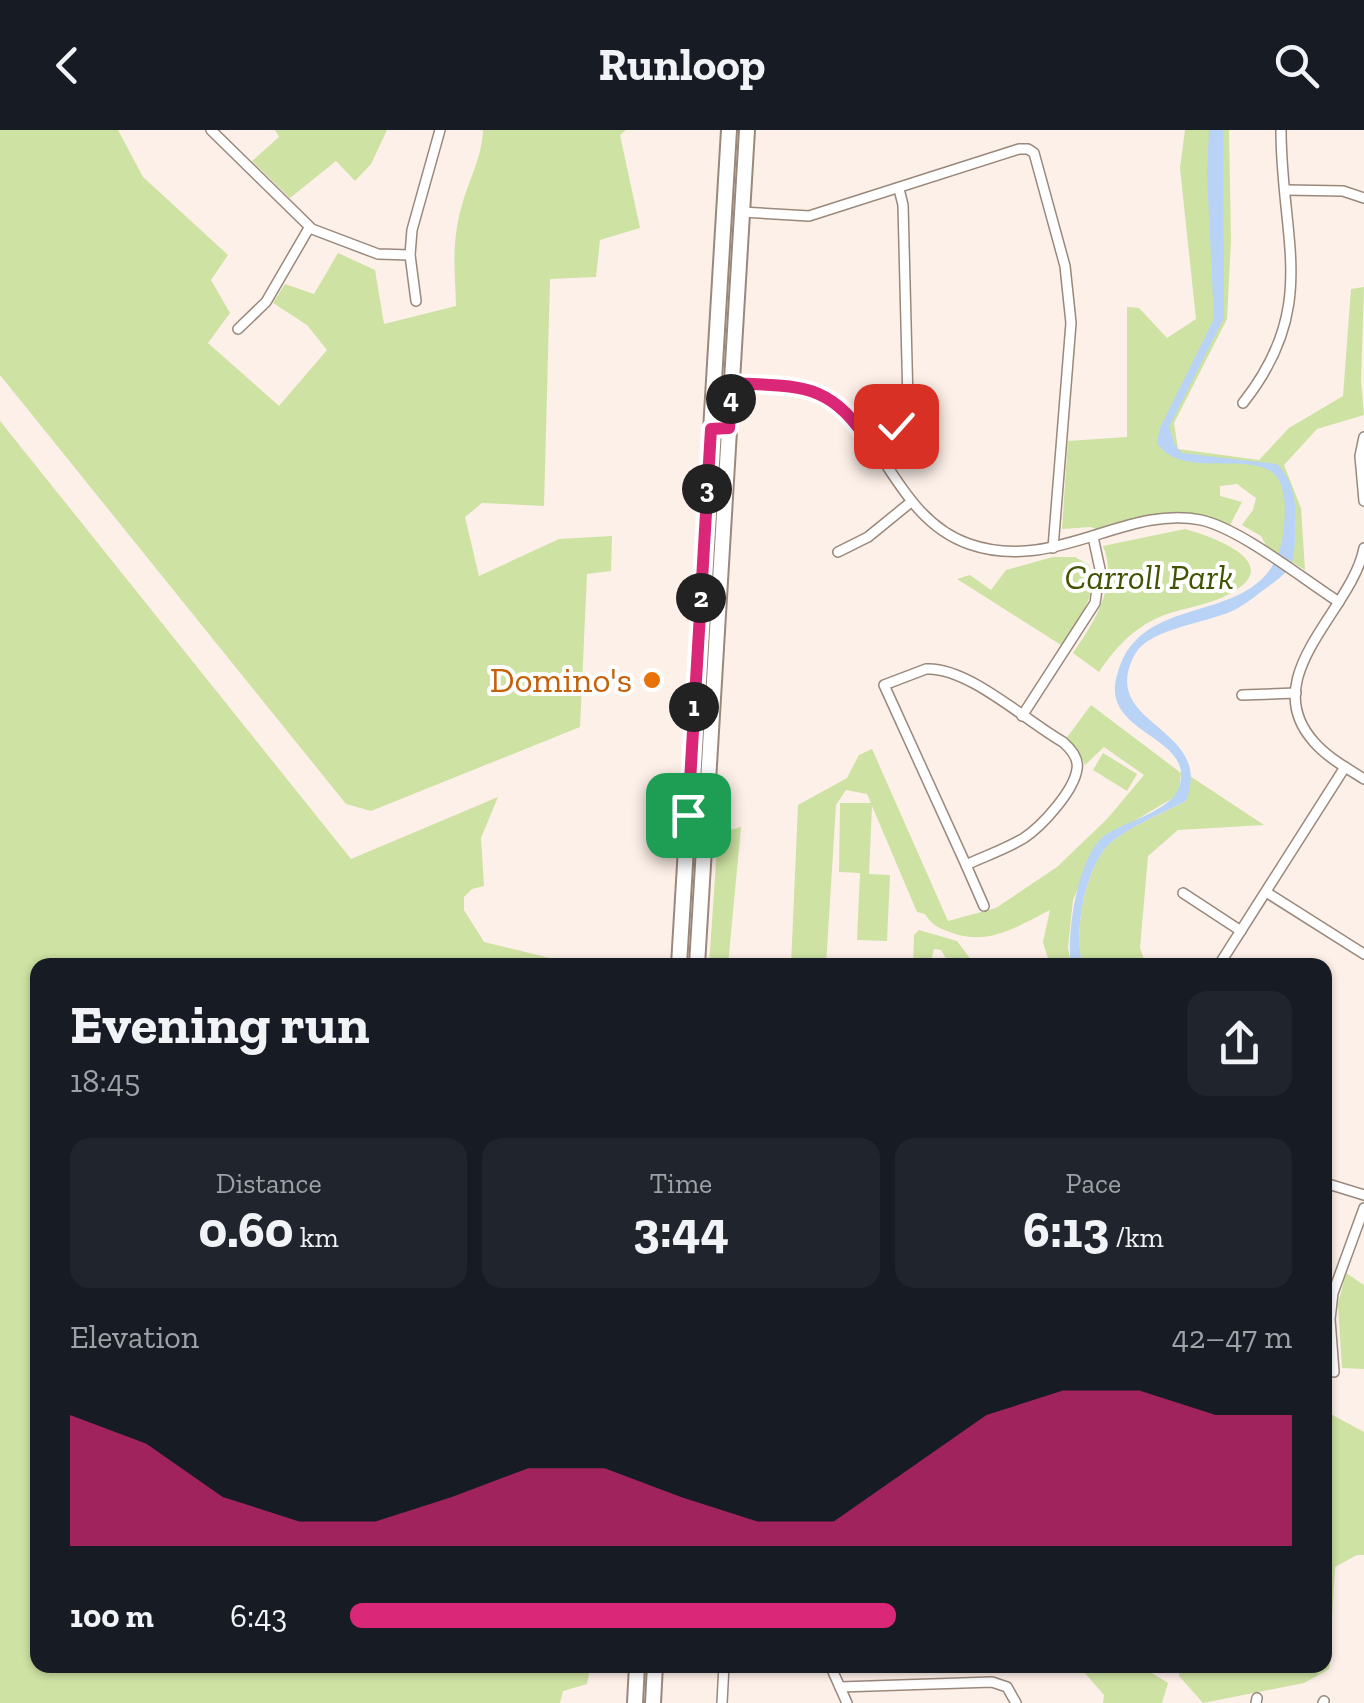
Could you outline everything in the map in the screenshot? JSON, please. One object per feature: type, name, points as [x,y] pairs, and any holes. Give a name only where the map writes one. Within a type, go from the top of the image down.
[{"type":"main road","points":[[679,958],[729,130]]},
{"type":"main road","points":[[697,958],[747,130]]},
{"type":"main road","points":[[725,196],[742,206]]},
{"type":"main road","points":[[714,382],[732,383]]},
{"type":"main road","points":[[711,429],[729,428]]},
{"type":"main road","points":[[700,612],[718,612]]},
{"type":"main road","points":[[694,711],[712,712]]},
{"type":"main road","points":[[688,818],[706,819]]},
{"type":"main road","points":[[635,1703],[637,1673]]},
{"type":"main road","points":[[653,1703],[655,1673]]},
{"type":"street","points":[[211,130],[308,228],[378,254],[410,256]]},
{"type":"street","points":[[416,301],[410,256],[415,214],[440,130]]},
{"type":"street","points":[[1243,403],[1274,358],[1290,306],[1292,278],[1282,130]]},
{"type":"street","points":[[742,206],[809,216],[1019,149],[1031,150],[1065,266],[1071,324],[1053,548]]},
{"type":"street","points":[[881,461],[906,427],[910,415],[899,189]]},
{"type":"street","points":[[1286,190],[1343,191],[1364,198]]},
{"type":"street","points":[[238,329],[266,302],[308,228]]},
{"type":"street","points":[[732,383],[816,391],[842,407],[911,502],[931,522],[963,542],[1019,553],[1156,521],[1191,519],[1222,528],[1339,602]]},
{"type":"street","points":[[872,447],[896,426],[908,402]]},
{"type":"street","points":[[1364,437],[1360,456],[1364,500]]},
{"type":"street","points":[[838,552],[868,537],[911,502]]},
{"type":"street","points":[[1022,716],[1095,603],[1100,569],[1093,537]]},
{"type":"street","points":[[1364,548],[1356,575],[1301,662],[1296,692],[1300,717],[1312,740],[1364,779]]},
{"type":"street","points":[[966,865],[1036,829],[1056,808],[1076,774],[1076,758],[1068,747],[974,684],[944,670],[926,669],[884,685],[984,906]]},
{"type":"street","points":[[1242,695],[1296,692]]},
{"type":"street","points":[[1224,958],[1345,767]]},
{"type":"street","points":[[1266,892],[1364,954]]},
{"type":"street","points":[[1183,893],[1242,931]]},
{"type":"street","points":[[1332,1185],[1364,1195]]},
{"type":"street","points":[[1332,1301],[1364,1208]]},
{"type":"street","points":[[1332,1346],[1334,1372]]},
{"type":"street","points":[[722,1703],[724,1673]]},
{"type":"street","points":[[834,1673],[847,1703]]},
{"type":"street","points":[[840,1687],[992,1682],[1008,1687],[1016,1703]]},
{"type":"green space","points":[[0,130],[118,130],[143,177],[228,255],[211,280],[230,313],[208,343],[279,406],[327,350],[307,325],[273,303],[285,284],[314,294],[338,253],[375,270],[384,324],[456,306],[456,231],[483,130],[626,130],[620,135],[640,228],[600,240],[596,277],[550,279],[544,506],[482,503],[465,517],[479,576],[559,539],[612,536],[611,571],[587,574],[580,727],[371,811],[346,804],[0,375]]},
{"type":"green space","points":[[275,130],[387,130],[371,164],[355,181],[336,161],[290,198],[252,161],[279,137]]},
{"type":"green space","points":[[1185,130],[1229,130],[1231,240],[1227,319],[1174,423],[1178,449],[1259,460],[1289,428],[1343,396],[1351,289],[1364,287],[1364,415],[1317,429],[1284,465],[1301,508],[1305,570],[1267,547],[1261,536],[1242,525],[1256,498],[1237,484],[1220,486],[1220,496],[1242,502],[1230,525],[1202,517],[1101,531],[1091,527],[1062,529],[1068,441],[1127,437],[1127,307],[1139,308],[1167,338],[1196,319],[1180,168]]},
{"type":"green space","points":[[0,421],[351,859],[498,797],[481,838],[484,886],[472,889],[464,897],[464,910],[484,942],[549,958],[30,958],[30,1673],[589,1674],[587,1684],[563,1691],[560,1703],[0,1703]]},
{"type":"green space","name":"Carroll Park","points":[[1185,529],[1216,540],[1243,556],[1250,565],[1250,576],[1241,587],[1146,624],[1123,642],[1099,672],[1073,653],[1096,616],[1106,589],[1107,560],[1103,546]]},
{"type":"green space","points":[[1053,557],[1075,557],[1089,565],[1091,577],[1085,608],[1061,645],[957,579],[970,575],[991,590],[1006,570]]},
{"type":"green space","points":[[1091,705],[1181,773],[1173,798],[1097,843],[1073,900],[1070,958],[1048,958],[1043,942],[1050,910],[1001,933],[977,937],[942,929],[917,912],[872,806],[869,874],[890,875],[887,941],[857,940],[860,873],[839,872],[840,803],[871,803],[867,794],[846,790],[836,805],[826,958],[791,958],[798,805],[847,778],[859,755],[872,749],[948,921],[996,908],[1057,867],[1108,818],[1144,775],[1104,747],[1085,765],[1065,740]]},
{"type":"green space","points":[[1103,753],[1137,774],[1127,791],[1093,770]]},
{"type":"green space","points":[[1190,776],[1264,825],[1178,830],[1148,856],[1140,948],[1144,958],[1082,958],[1082,905],[1104,850],[1120,836],[1186,801]]},
{"type":"green space","points":[[741,827],[729,958],[709,958],[718,833]]},
{"type":"green space","points":[[919,930],[957,941],[970,958],[946,958],[941,950],[934,949],[932,958],[913,958],[914,935]]},
{"type":"green space","points":[[1346,1273],[1364,1285],[1364,1369],[1342,1368],[1338,1304]]},
{"type":"green space","points":[[1332,1415],[1364,1432],[1364,1555],[1335,1567],[1332,1618]]},
{"type":"green space","points":[[1085,1673],[1152,1673],[1168,1683],[1162,1703],[1103,1703],[1104,1695]]},
{"type":"green space","points":[[1322,1673],[1304,1683],[1203,1703],[1179,1676]]},
{"type":"water","points":[[1209,130],[1223,130],[1224,318],[1169,427],[1182,453],[1277,464],[1294,497],[1294,554],[1284,574],[1242,606],[1154,638],[1135,654],[1127,678],[1131,697],[1185,756],[1191,776],[1186,801],[1130,829],[1104,850],[1082,905],[1082,958],[1070,958],[1076,896],[1095,846],[1112,831],[1167,803],[1179,787],[1181,769],[1174,756],[1121,709],[1115,693],[1125,655],[1136,640],[1154,627],[1242,593],[1261,580],[1275,561],[1283,535],[1284,495],[1271,471],[1240,464],[1185,461],[1169,455],[1157,443],[1160,428],[1214,319],[1207,175]]},
{"type":"place","name":"Domino's","points":[[652,680]]},
{"type":"route","points":[[688,815],[711,429],[729,428],[732,383],[804,388],[827,396],[842,407],[872,447],[896,426]]}]
